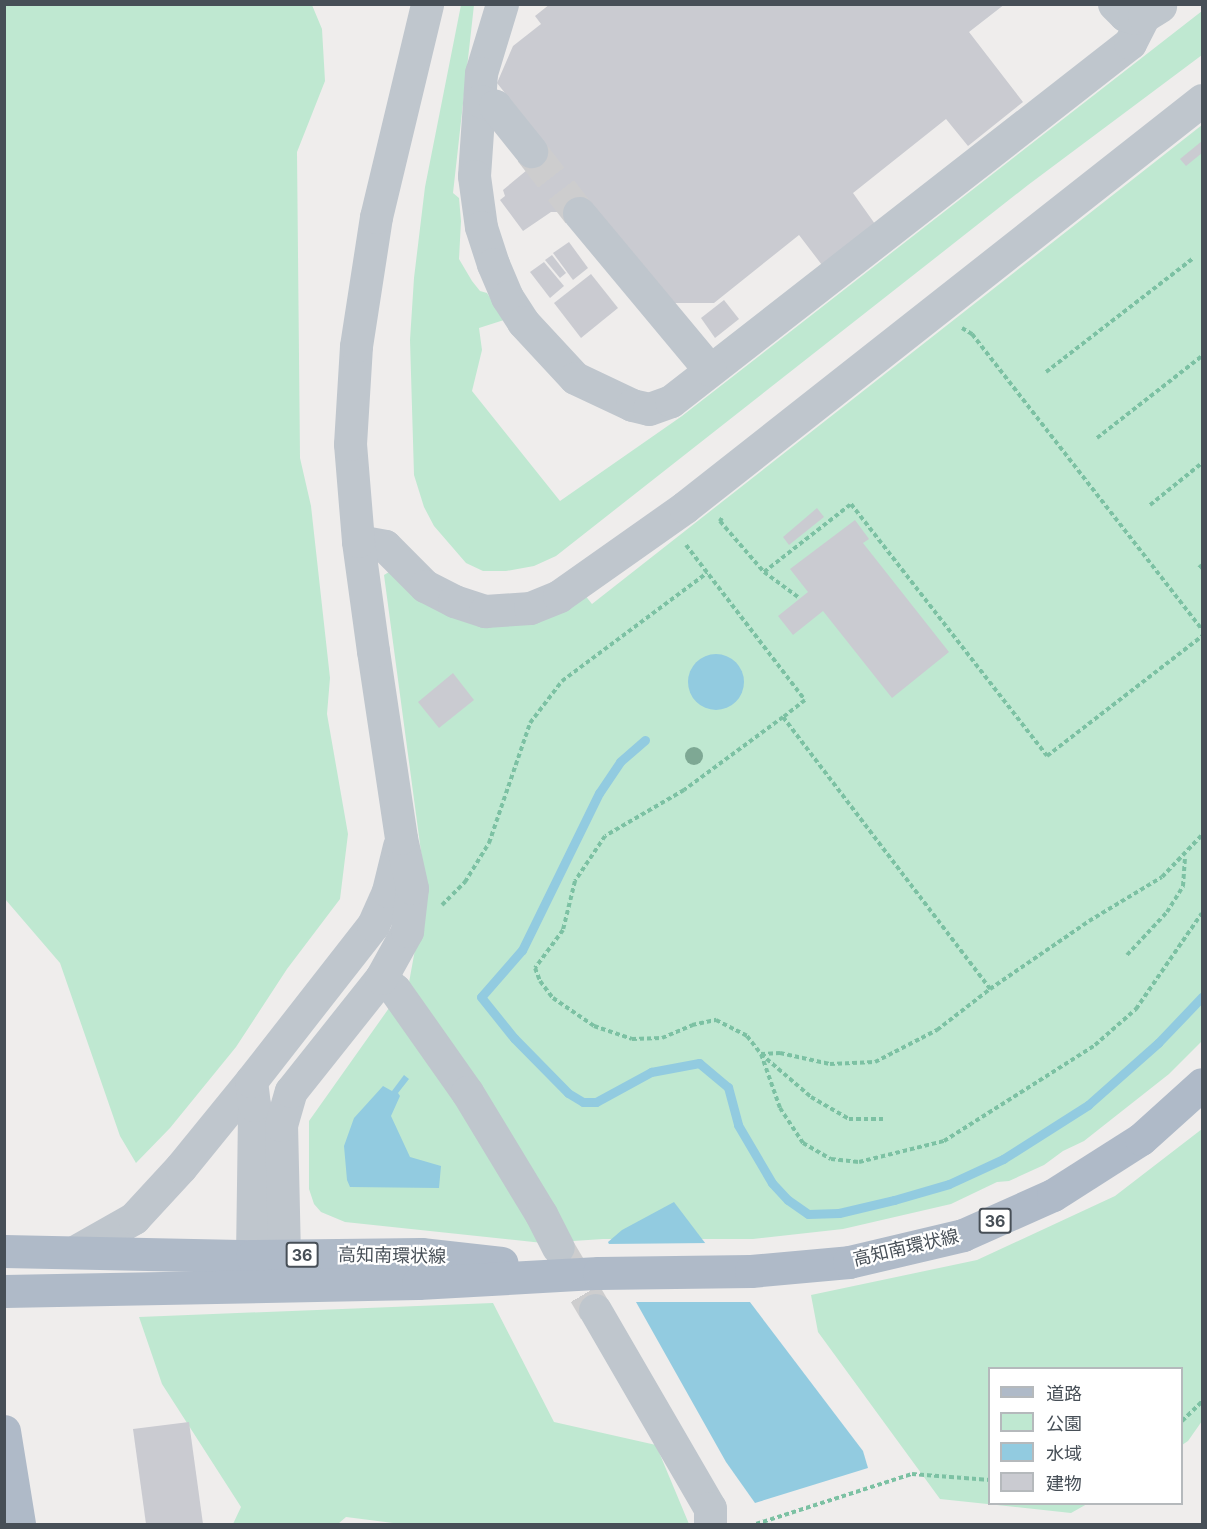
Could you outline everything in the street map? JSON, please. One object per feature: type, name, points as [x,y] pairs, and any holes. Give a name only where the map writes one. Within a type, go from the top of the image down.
[{"type":"main road","name":"高知南環状線","points":[[4,1291],[418,1283],[599,1273],[751,1271],[849,1262],[963,1235],[1053,1196],[1141,1139],[1203,1084]]},
{"type":"main road","name":"高知南環状線","points":[[4,1251],[252,1256],[421,1254],[599,1273]]},
{"type":"main road","points":[[4,1431],[19,1524]]},
{"type":"street","points":[[269,1287],[284,1255],[281,1125],[291,1091],[381,978],[407,931],[412,888],[401,838],[358,541],[350,444],[356,346],[376,217],[427,4]]},
{"type":"street","points":[[1114,4],[1125,15],[1134,18],[1153,10]]},
{"type":"street","points":[[503,10],[481,73],[474,176],[481,227],[507,297],[543,347],[574,378],[632,405],[649,409],[671,401],[1130,43],[1153,10]]},
{"type":"street","points":[[358,541],[385,546],[425,586],[454,601],[485,611],[530,608],[559,596],[685,507],[1203,100]]},
{"type":"street","points":[[480,101],[495,106],[531,151]]},
{"type":"street","points":[[579,213],[710,370]]},
{"type":"street","points":[[74,1252],[134,1218],[181,1167],[251,1080],[373,925],[388,891],[401,838]]},
{"type":"street","points":[[381,978],[395,990],[467,1092],[541,1214],[558,1247]]},
{"type":"street","points":[[251,1080],[254,1105],[252,1256],[269,1287]]},
{"type":"street","points":[[595,1310],[710,1508],[710,1524]]},
{"type":"path","points":[[1046,372],[1192,259]]},
{"type":"path","points":[[953,330],[959,325],[972,334],[1203,629]]},
{"type":"path","points":[[1097,438],[1203,356]]},
{"type":"path","points":[[1150,505],[1203,462]]},
{"type":"path","points":[[764,572],[851,504],[1045,758],[1203,636]]},
{"type":"path","points":[[724,513],[720,520],[764,572],[798,597]]},
{"type":"path","points":[[686,545],[805,700],[684,790],[606,836],[575,881],[563,930],[535,968],[540,981],[553,998],[594,1026],[633,1039],[662,1038],[692,1025],[716,1020],[747,1036],[761,1054],[811,1097],[849,1119],[884,1119]]},
{"type":"path","points":[[436,912],[465,882],[489,843],[530,723],[562,681],[707,573]]},
{"type":"path","points":[[783,717],[990,989]]},
{"type":"path","points":[[761,1054],[780,1053],[830,1064],[875,1062],[937,1030],[990,989],[1089,921],[1162,877],[1203,835]]},
{"type":"path","points":[[1127,955],[1167,912],[1183,886],[1185,855]]},
{"type":"path","points":[[761,1054],[780,1108],[803,1143],[831,1159],[859,1162],[944,1140],[1115,1030],[1136,1009],[1203,913]]},
{"type":"path","points":[[1183,1420],[1203,1402]]},
{"type":"path","points":[[756,1524],[912,1474],[988,1480]]},
{"type":"green space","points":[[4,5],[312,5],[322,29],[325,81],[297,152],[300,458],[311,506],[330,678],[327,714],[348,834],[340,899],[287,969],[236,1047],[170,1128],[136,1163],[120,1136],[60,963],[5,899]]},
{"type":"green space","points":[[461,5],[474,5],[453,193],[459,198],[461,221],[459,259],[472,281],[480,291],[487,293],[504,320],[479,328],[482,350],[472,391],[560,501],[682,416],[1202,11],[1202,55],[1028,185],[556,556],[534,566],[506,571],[483,571],[466,563],[434,526],[424,507],[414,475],[410,340],[414,278],[425,187]]},
{"type":"green space","points":[[1202,125],[1202,1041],[1169,1074],[1084,1141],[1063,1151],[1044,1165],[1009,1181],[997,1182],[951,1204],[843,1229],[753,1239],[603,1239],[543,1243],[345,1222],[321,1212],[314,1204],[309,1189],[309,1121],[394,1001],[408,988],[426,889],[384,575],[389,572],[447,615],[584,594],[592,604]]},
{"type":"green space","points":[[1202,1129],[1202,1421],[1183,1444],[1183,1367],[988,1367],[988,1504],[940,1499],[818,1332],[811,1295],[977,1260],[1115,1196]]},
{"type":"green space","points":[[493,1303],[554,1422],[656,1445],[689,1524],[401,1524],[346,1517],[338,1524],[233,1524],[241,1507],[162,1384],[139,1317]]},
{"type":"green space","points":[[996,1505],[1085,1505],[1071,1513]]},
{"type":"water","points":[[716,654],[727,656],[736,662],[742,671],[744,682],[742,693],[736,702],[727,708],[716,710],[705,708],[696,702],[690,693],[688,682],[690,671],[696,662],[705,656]]},
{"type":"water","points":[[404,1075],[409,1079],[398,1093],[400,1096],[391,1116],[410,1157],[441,1166],[439,1188],[350,1187],[347,1180],[344,1146],[354,1118],[383,1086],[392,1091]]},
{"type":"water","points":[[674,1202],[863,1451],[868,1468],[755,1503],[726,1462],[636,1302],[608,1242],[622,1230]]},
{"type":"pier","points":[[710,1243],[754,1302],[632,1302],[606,1244]]},
{"type":"building","points":[[550,4],[1005,4],[969,32],[1023,102],[968,146],[946,119],[853,193],[875,224],[822,265],[799,235],[714,303],[670,303],[598,212],[551,212],[523,231],[500,200],[505,196],[503,190],[527,170],[536,132],[497,83],[513,46],[541,24],[535,16]]},
{"type":"building","points":[[1202,141],[1202,153],[1186,166],[1180,159]]},
{"type":"building","points":[[569,242],[588,268],[573,280],[553,253]]},
{"type":"building","points":[[552,255],[566,273],[560,278],[545,260]]},
{"type":"building","points":[[544,262],[564,286],[550,298],[530,272]]},
{"type":"building","points":[[591,274],[618,308],[581,338],[554,303]]},
{"type":"building","points":[[724,300],[739,319],[715,338],[701,318]]},
{"type":"building","points":[[817,508],[824,517],[789,545],[783,537]]},
{"type":"building","points":[[855,520],[869,539],[863,543],[949,652],[892,698],[823,611],[793,635],[778,616],[808,592],[790,569]]},
{"type":"building","points":[[453,673],[474,700],[439,728],[418,702]]},
{"type":"building","points":[[189,1422],[203,1524],[146,1524],[133,1429]]},
{"type":"waterway","points":[[645,740],[620,762],[599,793],[522,950],[481,997],[514,1038],[568,1093],[583,1102],[596,1102],[651,1072],[699,1063],[728,1087],[738,1125],[772,1183],[788,1200],[808,1214],[839,1213],[894,1200],[949,1184],[1003,1159],[1088,1105],[1158,1043],[1202,997]]},
{"type":"tunnel","points":[[531,151],[579,213]]},
{"type":"tunnel","points":[[560,1251],[595,1310]]}]
